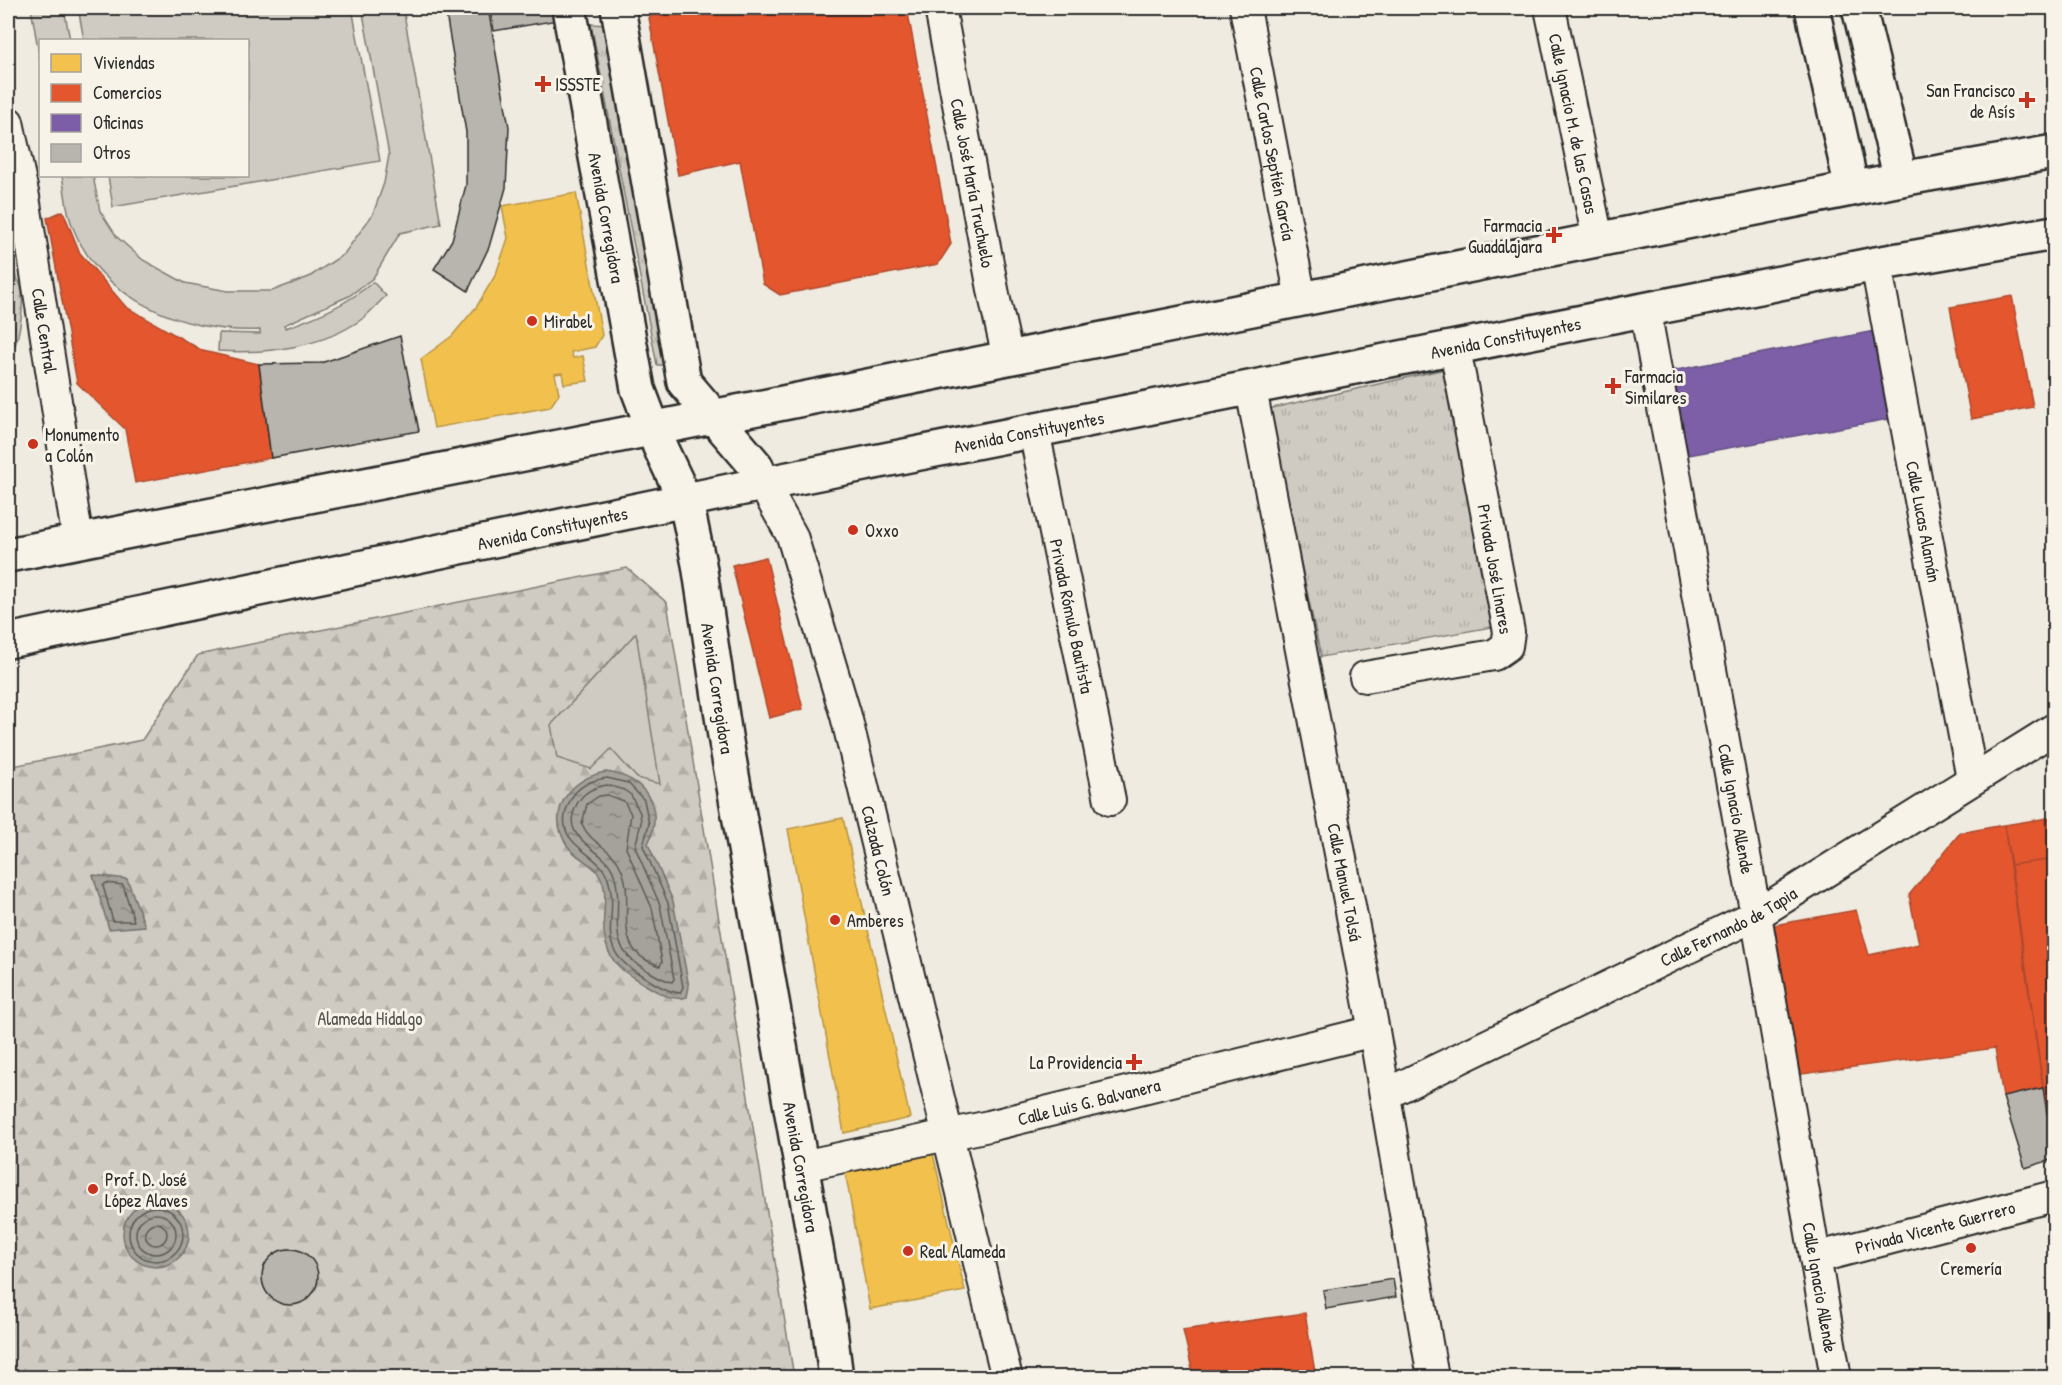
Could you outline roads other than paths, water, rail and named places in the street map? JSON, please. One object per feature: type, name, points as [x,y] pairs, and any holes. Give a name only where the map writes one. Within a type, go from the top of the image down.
[{"type":"main road","name":"Avenida Corregidora","points":[[569,8],[638,389],[686,501],[703,588],[724,736],[830,1322],[836,1377]]},
{"type":"main road","points":[[618,8],[684,382],[714,416]]},
{"type":"main road","points":[[1812,8],[1852,189]]},
{"type":"main road","points":[[1859,8],[1901,179]]},
{"type":"main road","points":[[8,555],[654,429],[1901,179],[2055,152]]},
{"type":"main road","name":"Avenida Constituyentes","points":[[8,641],[763,484],[1875,264],[2055,233]]},
{"type":"main road","name":"Calzada Colón","points":[[714,416],[756,466],[763,484]]},
{"type":"street","name":"Calle José María Truchuelo","points":[[940,8],[994,300],[1008,358]]},
{"type":"street","name":"Calle Carlos Septién García","points":[[1245,8],[1301,299]]},
{"type":"street","name":"Calle Ignacio M. de las Casas","points":[[1550,8],[1598,240]]},
{"type":"street","name":"Calle Central","points":[[8,122],[24,197],[78,541]]},
{"type":"street","name":"Calle Lucas Alamán","points":[[1875,264],[1972,779]]},
{"type":"street","name":"Calle Ignacio Allende","points":[[1646,310],[1756,915],[1836,1377]]},
{"type":"street","name":"Privada José Linares","points":[[1365,677],[1494,655],[1507,646],[1509,632],[1455,348]]},
{"type":"street","name":"Calle Manuel Tolsá","points":[[1251,389],[1386,1094],[1433,1377]]},
{"type":"street","name":"Privada Rómulo Bautista","points":[[1034,431],[1110,800]]},
{"type":"street","name":"Calzada Colón","points":[[763,484],[792,536],[846,716],[1007,1377]]},
{"type":"street","name":"Calle Fernando de Tapia","points":[[1386,1094],[1756,915],[2055,729]]},
{"type":"street","name":"Calle Luis G. Balvanera","points":[[802,1166],[948,1135],[1374,1031]]},
{"type":"street","name":"Privada Vicente Guerrero","points":[[1815,1258],[2055,1196]]},
{"type":"water","points":[[606,772],[620,775],[641,787],[652,806],[653,830],[648,844],[673,901],[689,987],[687,997],[672,997],[658,992],[618,966],[607,949],[605,939],[605,894],[602,880],[593,867],[571,850],[561,832],[560,808],[565,798],[582,781]]},
{"type":"water","points":[[93,875],[127,879],[145,926],[109,929]]},
{"type":"water","points":[[156,1201],[169,1203],[184,1216],[189,1234],[187,1247],[174,1262],[156,1267],[143,1265],[128,1252],[123,1234],[125,1221],[138,1206]]},
{"type":"place","name":"ISSSTE","points":[[543,84]]},
{"type":"place","name":"San Francisco de Asís","points":[[2027,100]]},
{"type":"place","name":"Farmacia Guadalajara","points":[[1554,235]]},
{"type":"place","name":"Mirabel","points":[[532,321]]},
{"type":"place","name":"Farmacia Similares","points":[[1613,386]]},
{"type":"place","name":"Monumento a Colón","points":[[33,444]]},
{"type":"place","name":"Oxxo","points":[[853,530]]},
{"type":"place","name":"Amberes","points":[[835,920]]},
{"type":"place","name":"La Providencia","points":[[1134,1062]]},
{"type":"place","name":"Prof. D. José López Alaves","points":[[93,1189]]},
{"type":"place","name":"Cremería","points":[[1971,1248]]},
{"type":"place","name":"Real Alameda","points":[[908,1251]]},
{"type":"park label","name":"Alameda Hidalgo","points":[[370,1018]]}]
